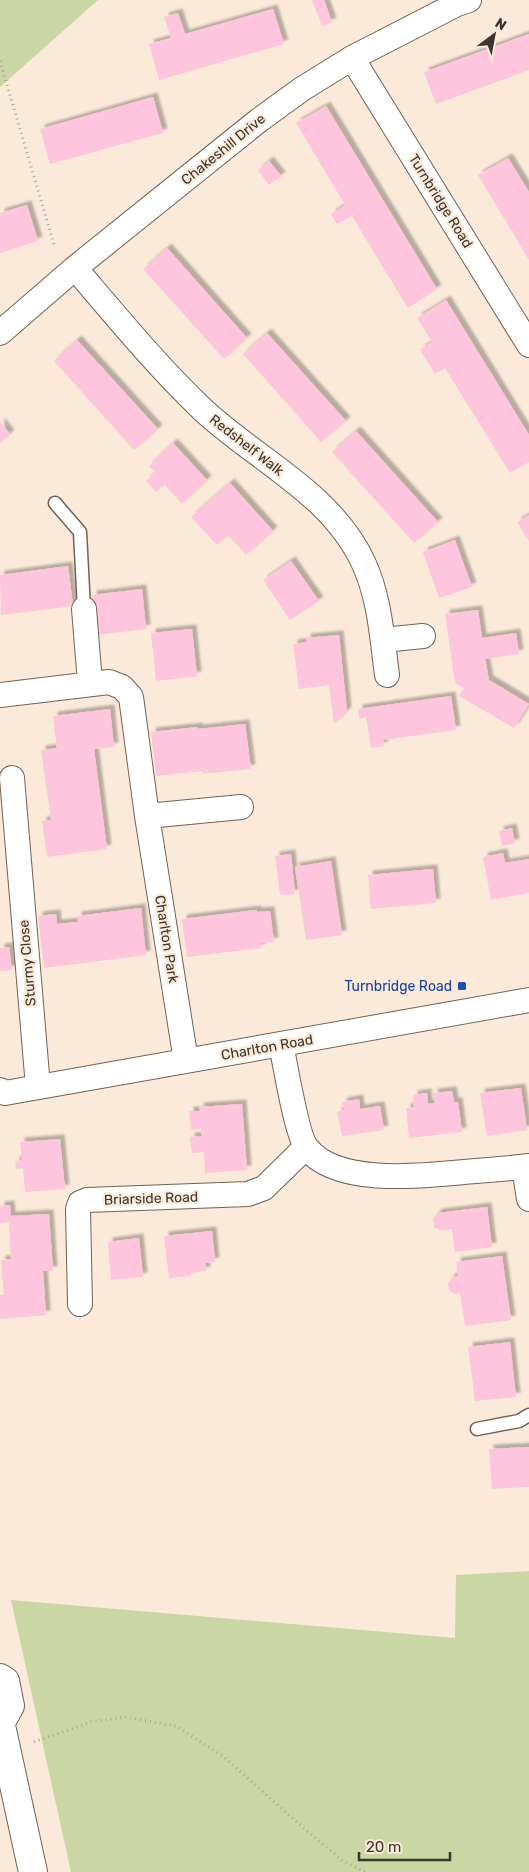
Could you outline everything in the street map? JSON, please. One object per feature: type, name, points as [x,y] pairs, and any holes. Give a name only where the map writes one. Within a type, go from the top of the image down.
[{"type":"street","name":"Chakeshill Drive","points":[[0,333],[70,273],[258,121],[302,89],[352,58],[461,1]]},
{"type":"street","name":"Turnbridge Road","points":[[352,58],[529,345]]},
{"type":"street","name":"Redshelf Walk","points":[[70,273],[202,409],[236,438],[307,491],[334,518],[352,542],[365,565],[378,605],[388,675]]},
{"type":"street","points":[[84,609],[90,683]]},
{"type":"street","points":[[383,640],[423,636]]},
{"type":"street","name":"Charlton Park","points":[[0,695],[109,682],[122,687],[131,697],[147,816],[186,1061]]},
{"type":"street","name":"Sturmy Close","points":[[12,778],[8,841],[38,1087]]},
{"type":"street","points":[[147,816],[241,807]]},
{"type":"street","name":"Charlton Road","points":[[2,1093],[529,1000]]},
{"type":"street","points":[[281,1044],[300,1129],[306,1147],[320,1160],[333,1167],[363,1174],[404,1177],[526,1167],[529,1199]]},
{"type":"street","name":"Briarside Road","points":[[80,1304],[78,1209],[80,1203],[87,1200],[248,1194],[264,1188],[306,1147]]},
{"type":"street","points":[[0,1678],[4,1681],[10,1706],[0,1722],[33,1872]]},
{"type":"lane","points":[[55,504],[80,532],[84,609]]},
{"type":"lane","points":[[477,1428],[519,1421],[529,1415]]},
{"type":"path","points":[[0,61],[70,273]]},
{"type":"path","points":[[7,1752],[91,1722],[125,1717],[176,1726],[224,1756],[342,1860],[365,1872]]},
{"type":"green space","points":[[0,0],[98,0],[0,87]]},
{"type":"green space","points":[[529,1571],[529,1872],[71,1872],[11,1600],[455,1638],[456,1575]]},
{"type":"building","points":[[312,0],[324,0],[332,22],[322,26]]},
{"type":"building","points":[[273,9],[284,44],[159,80],[149,44],[171,38],[164,17],[178,13],[185,34]]},
{"type":"building","points":[[529,34],[529,70],[436,104],[424,72]]},
{"type":"building","points":[[153,97],[163,133],[50,164],[40,129]]},
{"type":"building","points":[[326,106],[437,289],[408,308],[352,216],[337,224],[331,214],[345,205],[296,123]]},
{"type":"building","points":[[508,158],[529,192],[529,260],[478,175]]},
{"type":"building","points":[[269,161],[281,176],[269,185],[258,170]]},
{"type":"building","points":[[27,205],[38,241],[0,253],[0,213]]},
{"type":"building","points":[[167,248],[247,338],[224,359],[143,269]]},
{"type":"building","points":[[446,300],[529,435],[529,462],[510,473],[445,368],[435,374],[420,350],[432,342],[417,318]]},
{"type":"building","points":[[267,333],[346,421],[321,442],[243,354]]},
{"type":"building","points":[[77,340],[158,429],[134,450],[54,361]]},
{"type":"building","points":[[0,422],[10,434],[0,443]]},
{"type":"building","points":[[356,431],[438,522],[414,543],[332,452]]},
{"type":"building","points":[[173,443],[207,480],[182,504],[164,484],[156,492],[146,481],[155,473],[149,466]]},
{"type":"building","points":[[230,483],[273,531],[246,555],[228,535],[217,545],[191,517]]},
{"type":"building","points":[[529,515],[529,541],[517,522]]},
{"type":"building","points":[[455,540],[472,587],[439,598],[423,552]]},
{"type":"building","points":[[291,561],[319,601],[290,620],[263,580]]},
{"type":"building","points":[[68,566],[73,606],[1,615],[0,575]]},
{"type":"building","points":[[142,589],[146,629],[96,635],[92,595]]},
{"type":"building","points":[[478,610],[482,638],[516,633],[519,654],[485,659],[489,680],[529,704],[514,728],[459,696],[464,688],[455,683],[445,614]]},
{"type":"building","points":[[192,629],[197,676],[156,681],[151,633]]},
{"type":"building","points":[[339,635],[347,711],[334,724],[329,685],[299,689],[293,644],[307,642],[306,638]]},
{"type":"building","points":[[451,696],[456,730],[383,740],[384,746],[371,748],[366,717],[359,719],[358,709]]},
{"type":"building","points":[[110,709],[114,747],[94,749],[107,849],[47,857],[42,821],[51,820],[41,750],[57,748],[53,716]]},
{"type":"building","points":[[245,724],[251,769],[203,774],[203,771],[156,776],[151,732]]},
{"type":"building","points":[[512,828],[515,843],[502,846],[499,831]]},
{"type":"building","points":[[503,853],[505,863],[529,859],[529,893],[491,900],[483,857]]},
{"type":"building","points":[[291,854],[295,894],[280,895],[275,856]]},
{"type":"building","points":[[331,861],[342,935],[306,940],[295,867]]},
{"type":"building","points":[[433,869],[436,903],[371,909],[368,875]]},
{"type":"building","points":[[141,908],[146,955],[44,968],[38,916],[56,914],[57,924],[78,922],[77,916]]},
{"type":"building","points":[[257,910],[257,912],[270,911],[274,942],[261,943],[261,948],[187,957],[182,919]]},
{"type":"building","points":[[9,947],[12,970],[0,971],[0,948]]},
{"type":"building","points":[[521,1088],[527,1130],[487,1136],[480,1093]]},
{"type":"building","points":[[452,1091],[454,1102],[458,1102],[462,1132],[409,1138],[406,1108],[414,1107],[413,1095],[427,1093],[428,1104],[435,1103],[433,1093]]},
{"type":"building","points":[[359,1099],[360,1109],[380,1106],[384,1130],[342,1136],[337,1112],[344,1110],[342,1102]]},
{"type":"building","points":[[242,1104],[247,1170],[205,1173],[204,1152],[192,1153],[190,1137],[202,1136],[201,1129],[191,1130],[189,1111],[200,1111],[199,1107]]},
{"type":"building","points":[[60,1139],[65,1189],[25,1192],[23,1168],[16,1169],[15,1161],[22,1160],[20,1142]]},
{"type":"building","points":[[10,1205],[11,1216],[49,1214],[53,1271],[43,1271],[46,1315],[0,1319],[0,1295],[4,1295],[1,1260],[11,1259],[9,1222],[0,1223],[0,1206]]},
{"type":"building","points":[[487,1207],[492,1247],[455,1252],[452,1229],[440,1230],[434,1227],[433,1218],[438,1213]]},
{"type":"building","points":[[212,1231],[215,1262],[205,1263],[206,1271],[191,1273],[191,1276],[169,1278],[164,1236]]},
{"type":"building","points":[[139,1238],[143,1277],[111,1280],[108,1242]]},
{"type":"building","points":[[502,1256],[511,1320],[465,1326],[460,1293],[454,1294],[449,1290],[448,1283],[452,1277],[458,1276],[456,1262]]},
{"type":"building","points":[[510,1342],[516,1397],[475,1401],[468,1347]]},
{"type":"building","points":[[529,1447],[529,1487],[492,1489],[489,1449]]},
{"type":"place","name":"Turnbridge Road","points":[[462,986]]}]
